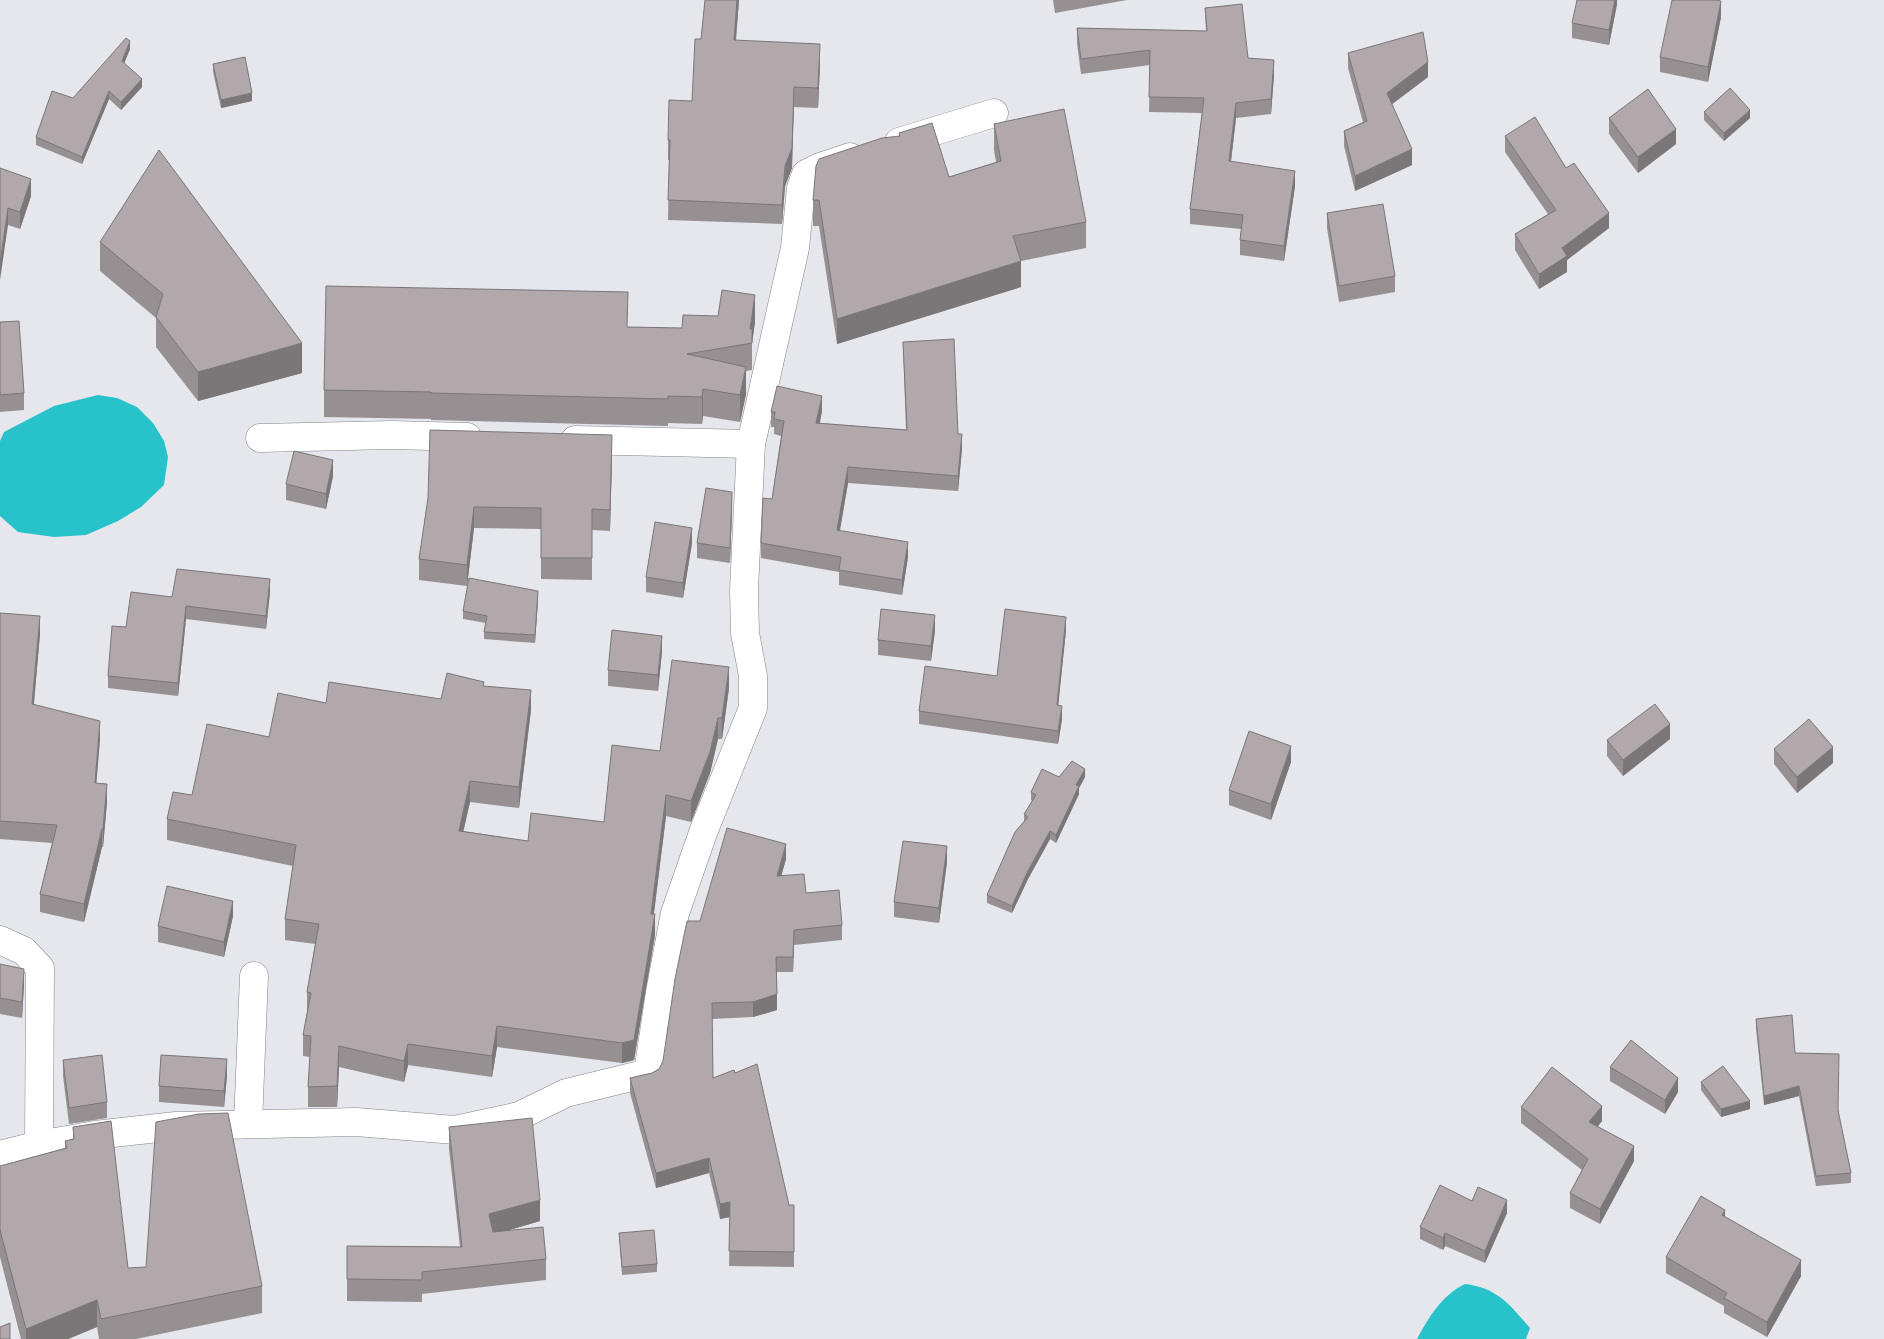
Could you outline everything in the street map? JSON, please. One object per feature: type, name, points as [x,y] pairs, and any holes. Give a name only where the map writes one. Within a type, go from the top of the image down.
[{"type":"street","points":[[0,1155],[40,1145],[95,1135],[176,1126],[356,1122],[455,1130],[519,1116],[566,1093],[648,1073],[675,913],[704,830],[753,708],[753,676],[745,634],[744,590],[751,444],[795,248],[801,188],[806,174],[820,167],[994,113]]},
{"type":"street","points":[[260,438],[392,435],[492,438]]},
{"type":"street","points":[[552,439],[751,444]]},
{"type":"street","points":[[0,940],[24,951],[40,968],[40,1145]]},
{"type":"street","points":[[248,1124],[254,976]]},
{"type":"water","points":[[98,395],[117,398],[137,407],[153,423],[164,441],[168,457],[164,485],[141,507],[118,521],[86,535],[54,537],[18,532],[0,516],[0,441],[4,432],[54,406]]},
{"type":"water","points":[[1465,1284],[1486,1289],[1509,1305],[1530,1328],[1526,1339],[1417,1339],[1431,1315],[1443,1300]]},
{"type":"building","points":[[705,0],[737,0],[734,40],[820,44],[818,88],[794,87],[792,148],[785,166],[782,205],[668,200],[669,100],[692,101],[695,39],[701,39]]},
{"type":"building","points":[[1577,0],[1615,0],[1609,30],[1572,23]]},
{"type":"building","points":[[1672,0],[1721,1],[1708,67],[1660,57]]},
{"type":"building","points":[[1242,4],[1248,58],[1274,60],[1271,99],[1236,103],[1229,161],[1295,171],[1284,246],[1240,240],[1243,215],[1190,209],[1204,98],[1149,97],[1150,50],[1081,59],[1077,28],[1207,31],[1205,8]]},
{"type":"building","points":[[1423,32],[1428,62],[1387,93],[1412,149],[1355,176],[1344,131],[1367,121],[1348,53]]},
{"type":"building","points":[[126,38],[130,41],[122,61],[142,79],[121,102],[109,91],[82,157],[36,137],[52,91],[73,98]]},
{"type":"building","points":[[245,57],[252,93],[221,100],[213,64]]},
{"type":"building","points":[[1730,88],[1750,110],[1724,133],[1704,112]]},
{"type":"building","points":[[1648,89],[1676,129],[1638,157],[1609,118]]},
{"type":"building","points":[[1064,109],[1086,222],[1013,236],[1021,261],[837,319],[819,200],[813,200],[816,166],[819,159],[882,138],[900,136],[899,133],[932,123],[949,177],[1001,161],[994,124]]},
{"type":"building","points":[[1535,117],[1566,168],[1574,163],[1609,213],[1562,248],[1567,256],[1539,274],[1515,234],[1556,210],[1505,136]]},
{"type":"building","points":[[159,150],[302,343],[198,372],[156,317],[163,294],[100,242]]},
{"type":"building","points":[[0,168],[31,179],[20,212],[8,208],[0,263]]},
{"type":"building","points":[[1383,204],[1395,276],[1339,286],[1327,213]]},
{"type":"building","points":[[326,286],[628,292],[627,327],[682,328],[683,315],[718,316],[722,290],[755,295],[750,329],[752,329],[752,343],[687,354],[746,367],[740,395],[703,389],[702,397],[668,396],[668,399],[324,390]]},
{"type":"building","points":[[19,321],[24,393],[0,395],[0,322]]},
{"type":"building","points":[[954,339],[958,434],[962,434],[958,476],[848,467],[837,530],[908,542],[902,580],[839,570],[841,557],[761,543],[763,498],[772,499],[784,421],[774,419],[775,412],[771,412],[777,386],[822,396],[816,423],[907,430],[903,342]]},
{"type":"building","points":[[430,430],[612,435],[610,510],[592,509],[592,558],[541,558],[541,508],[474,507],[467,565],[419,559],[428,498]]},
{"type":"building","points":[[294,451],[333,460],[326,494],[286,484]]},
{"type":"building","points":[[706,488],[732,492],[730,548],[697,543]]},
{"type":"building","points":[[655,522],[692,528],[683,583],[646,577]]},
{"type":"building","points":[[177,569],[270,579],[266,616],[186,606],[178,683],[108,676],[112,626],[126,627],[131,592],[172,597]]},
{"type":"building","points":[[469,578],[538,591],[535,635],[484,632],[487,616],[463,611]]},
{"type":"building","points":[[881,609],[935,615],[931,646],[878,640]]},
{"type":"building","points":[[1005,609],[1066,617],[1057,705],[1062,706],[1058,731],[919,711],[925,666],[997,676]]},
{"type":"building","points":[[0,613],[40,616],[32,704],[100,721],[95,783],[107,784],[103,829],[84,904],[40,894],[57,825],[0,821]]},
{"type":"building","points":[[612,630],[662,636],[658,675],[608,670]]},
{"type":"building","points":[[672,660],[729,667],[722,718],[718,718],[710,752],[691,801],[666,795],[651,914],[655,914],[634,1040],[622,1043],[497,1026],[492,1056],[408,1044],[404,1061],[339,1046],[337,1086],[308,1087],[311,1036],[303,1035],[311,993],[307,992],[319,924],[285,919],[296,845],[167,819],[173,792],[192,795],[207,724],[269,737],[278,693],[326,703],[329,682],[441,699],[447,673],[484,682],[483,686],[531,690],[519,787],[470,781],[459,831],[528,841],[531,813],[604,822],[612,745],[660,751]]},
{"type":"building","points":[[1655,704],[1670,724],[1623,760],[1607,740]]},
{"type":"building","points":[[1809,719],[1833,747],[1797,777],[1774,749]]},
{"type":"building","points":[[1249,731],[1291,746],[1271,804],[1229,790]]},
{"type":"building","points":[[1072,761],[1085,769],[1076,785],[1079,786],[1056,835],[1050,831],[1028,871],[1012,906],[987,895],[1015,832],[1028,817],[1024,814],[1036,795],[1031,792],[1042,769],[1059,777]]},
{"type":"building","points":[[727,828],[786,844],[777,876],[804,874],[806,893],[839,890],[842,925],[794,930],[793,957],[776,957],[777,994],[753,1002],[712,1003],[713,1078],[734,1070],[735,1073],[757,1064],[789,1205],[794,1205],[794,1252],[729,1251],[730,1202],[720,1204],[709,1158],[656,1173],[630,1078],[652,1073],[659,1069],[663,1061],[675,979],[687,921],[700,921]]},
{"type":"building","points":[[903,841],[947,846],[939,908],[894,902]]},
{"type":"building","points":[[167,886],[233,901],[224,942],[158,926]]},
{"type":"building","points":[[0,964],[24,969],[22,1002],[0,998]]},
{"type":"building","points":[[1792,1015],[1795,1053],[1839,1054],[1838,1110],[1851,1173],[1816,1176],[1799,1086],[1764,1096],[1756,1019]]},
{"type":"building","points":[[1631,1040],[1678,1078],[1665,1100],[1610,1067]]},
{"type":"building","points":[[102,1055],[107,1102],[69,1108],[63,1060]]},
{"type":"building","points":[[161,1055],[227,1059],[224,1091],[159,1086]]},
{"type":"building","points":[[1723,1066],[1750,1101],[1721,1109],[1701,1082]]},
{"type":"building","points":[[1552,1067],[1602,1106],[1589,1122],[1634,1146],[1600,1209],[1570,1193],[1588,1159],[1521,1107]]},
{"type":"building","points":[[228,1113],[262,1286],[101,1319],[97,1300],[26,1329],[0,1230],[0,1166],[67,1148],[65,1141],[74,1139],[73,1127],[111,1121],[128,1268],[146,1267],[156,1122],[199,1114]]},
{"type":"building","points":[[532,1118],[540,1200],[489,1214],[493,1232],[543,1227],[546,1259],[422,1272],[422,1280],[347,1279],[347,1246],[462,1247],[449,1127]]},
{"type":"building","points":[[1440,1185],[1472,1201],[1478,1187],[1507,1200],[1485,1251],[1445,1233],[1443,1238],[1420,1227]]},
{"type":"building","points":[[1701,1196],[1725,1210],[1722,1215],[1801,1260],[1767,1322],[1724,1298],[1727,1293],[1666,1257]]},
{"type":"building","points":[[654,1230],[657,1264],[622,1267],[619,1233]]},
{"type":"building","points":[[10,1323],[10,1339],[0,1339],[0,1327]]}]
